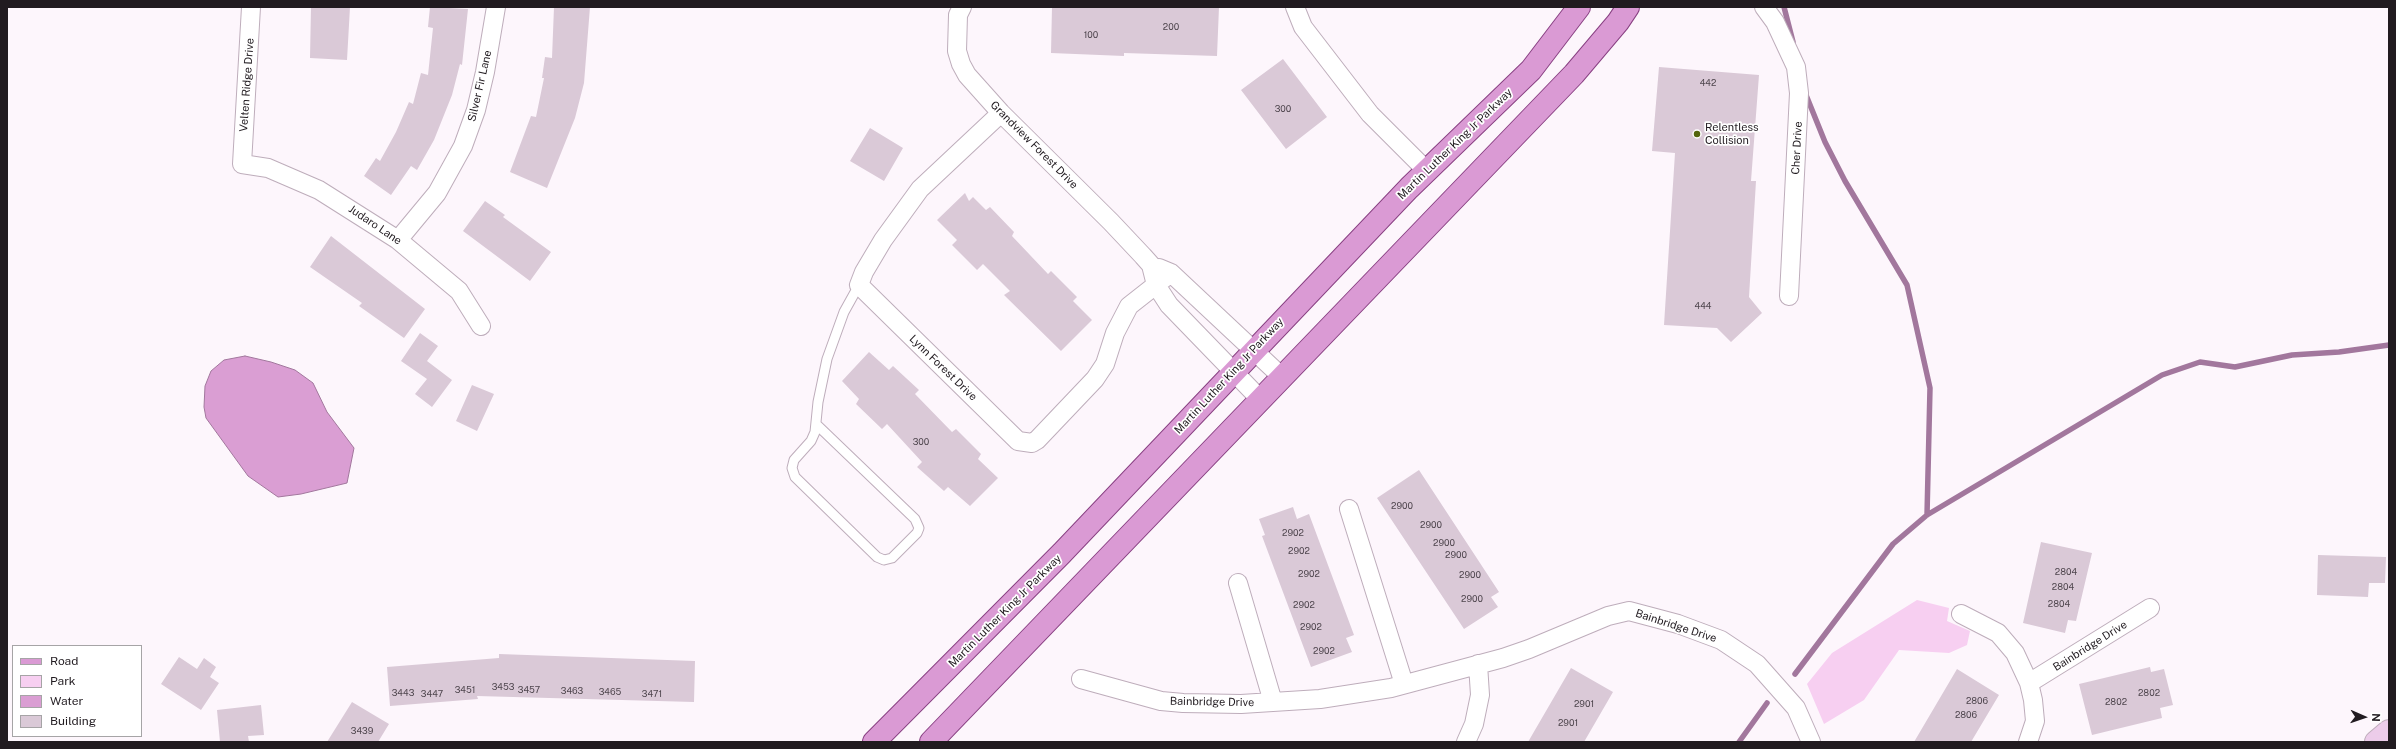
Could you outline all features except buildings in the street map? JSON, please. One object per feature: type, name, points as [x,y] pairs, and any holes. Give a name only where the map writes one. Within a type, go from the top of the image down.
[{"type":"main road","name":"Martin Luther King Jr Parkway","points":[[874,742],[1062,553],[1253,350],[1426,171],[1531,70],[1579,7]]},
{"type":"main road","points":[[931,742],[1574,74],[1618,22],[1628,7]]},
{"type":"street","name":"Velten Ridge Drive","points":[[242,164],[252,7]]},
{"type":"street","name":"Silver Fir Lane","points":[[398,240],[437,193],[463,146],[476,110],[485,72],[496,7]]},
{"type":"street","name":"Grandview Forest Drive","points":[[962,7],[958,15],[956,34],[957,51],[961,64],[967,75],[1001,113],[1111,222],[1151,265],[1171,273],[1282,377]]},
{"type":"street","points":[[1295,7],[1303,28],[1370,114],[1426,171]]},
{"type":"street","name":"Cher Drive","points":[[1764,7],[1775,22],[1796,67],[1799,93],[1789,296]]},
{"type":"street","points":[[859,286],[864,272],[883,240],[920,189],[1001,113]]},
{"type":"street","name":"Judaro Lane","points":[[242,164],[268,168],[319,190],[398,240],[459,291],[481,326]]},
{"type":"street","name":"Grandview Forest Drive","points":[[1151,265],[1156,285],[1169,305],[1261,400]]},
{"type":"street","name":"Lynn Forest Drive","points":[[859,286],[1018,441],[1026,443],[1037,440],[1095,379],[1104,364],[1115,333],[1129,306],[1171,273]]},
{"type":"street","points":[[1349,508],[1404,684]]},
{"type":"street","points":[[1238,583],[1273,702]]},
{"type":"street","name":"Bainbridge Drive","points":[[2029,683],[2150,608]]},
{"type":"street","name":"Bainbridge Drive","points":[[1081,679],[1161,701],[1241,704],[1320,698],[1404,684],[1478,664],[1529,649],[1608,616],[1629,611],[1678,624],[1721,640],[1757,664],[1796,708],[1811,742]]},
{"type":"street","points":[[1961,614],[1998,633],[2015,653],[2029,683],[2035,721],[2028,742]]},
{"type":"street","points":[[1466,742],[1474,724],[1480,695],[1478,664]]},
{"type":"street","points":[[2376,742],[2389,731]]},
{"type":"lane","points":[[816,424],[915,520],[919,528],[917,533],[892,558],[884,560],[877,557],[795,477],[792,468],[794,460],[811,441],[816,424],[827,359],[844,312],[859,286]]},
{"type":"green space","points":[[1917,600],[1949,608],[1947,621],[1970,631],[1967,645],[1949,653],[1899,650],[1864,700],[1824,724],[1807,684],[1832,653]]},
{"type":"water","points":[[245,356],[271,362],[295,370],[313,383],[327,412],[354,448],[347,483],[301,494],[278,497],[248,476],[206,418],[204,407],[205,386],[211,371],[224,360]]},
{"type":"waterway","points":[[1784,7],[1793,42]]},
{"type":"waterway","points":[[1806,95],[1825,142],[1845,181],[1907,285],[1930,388],[1927,515]]},
{"type":"waterway","points":[[1795,674],[1893,544],[1927,515],[2162,375],[2200,362],[2235,367],[2292,355],[2339,352],[2389,345]]},
{"type":"waterway","points":[[1739,742],[1767,703]]},
{"type":"place","name":"Relentless Collision","points":[[1697,134]]}]
